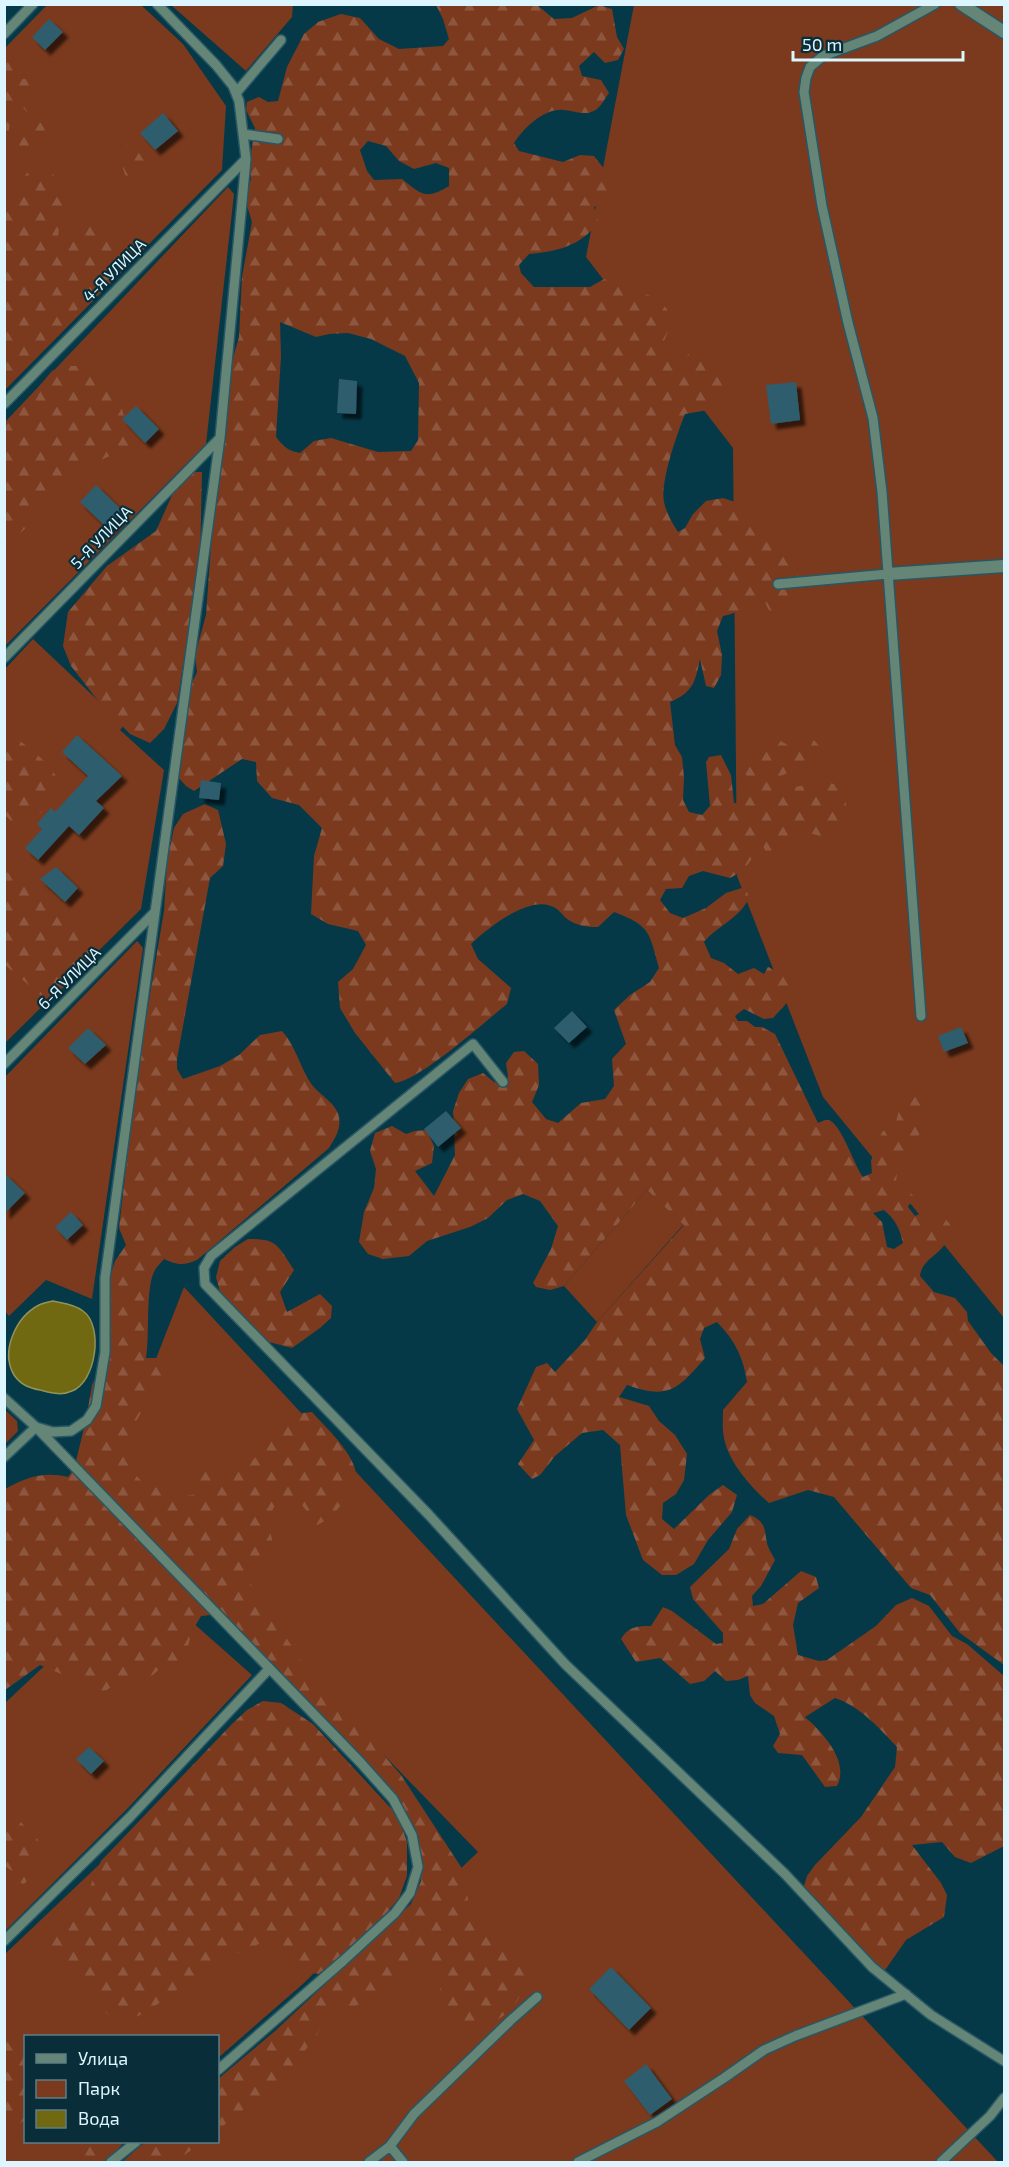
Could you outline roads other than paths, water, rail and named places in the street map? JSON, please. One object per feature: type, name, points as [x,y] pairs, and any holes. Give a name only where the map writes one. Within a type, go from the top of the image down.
[{"type":"street","points":[[961,4],[1005,32]]},
{"type":"street","points":[[888,574],[1005,566]]},
{"type":"lane","points":[[4,34],[33,4]]},
{"type":"lane","points":[[36,1427],[53,1432],[70,1431],[87,1420],[96,1406],[105,1352],[105,1278],[220,438],[246,159],[239,101],[233,86],[216,65],[157,4]]},
{"type":"lane","points":[[921,1016],[882,492],[873,418],[824,217],[804,92],[810,67],[823,56],[877,36],[935,4]]},
{"type":"lane","points":[[236,93],[281,39]]},
{"type":"lane","points":[[243,134],[278,139]]},
{"type":"lane","name":"4-Я УЛИЦА","points":[[4,404],[246,159]]},
{"type":"lane","name":"5-Я УЛИЦА","points":[[4,658],[220,438]]},
{"type":"lane","points":[[778,584],[888,574]]},
{"type":"lane","name":"6-Я УЛИЦА","points":[[4,1064],[154,913]]},
{"type":"lane","points":[[503,1082],[473,1044],[212,1256],[204,1268],[205,1284],[429,1515],[564,1664],[784,1874],[872,1967],[930,2015],[1005,2061]]},
{"type":"lane","points":[[4,1398],[36,1427],[393,1799],[412,1835],[418,1867],[410,1893],[395,1912],[344,1960],[219,2069]]},
{"type":"lane","points":[[4,1457],[36,1427]]},
{"type":"lane","points":[[4,1941],[130,1817],[268,1669]]},
{"type":"lane","points":[[578,2163],[657,2122],[764,2050],[906,1994]]},
{"type":"lane","points":[[369,2163],[390,2146],[414,2114],[537,1997]]},
{"type":"lane","points":[[941,2163],[990,2116],[1005,2098]]},
{"type":"lane","points":[[111,2163],[135,2143]]},
{"type":"lane","points":[[390,2146],[403,2163]]},
{"type":"water","points":[[53,1301],[72,1305],[83,1311],[90,1318],[95,1341],[92,1366],[87,1377],[80,1386],[72,1391],[56,1394],[22,1384],[14,1375],[9,1356],[13,1336],[23,1318],[39,1305]]}]
